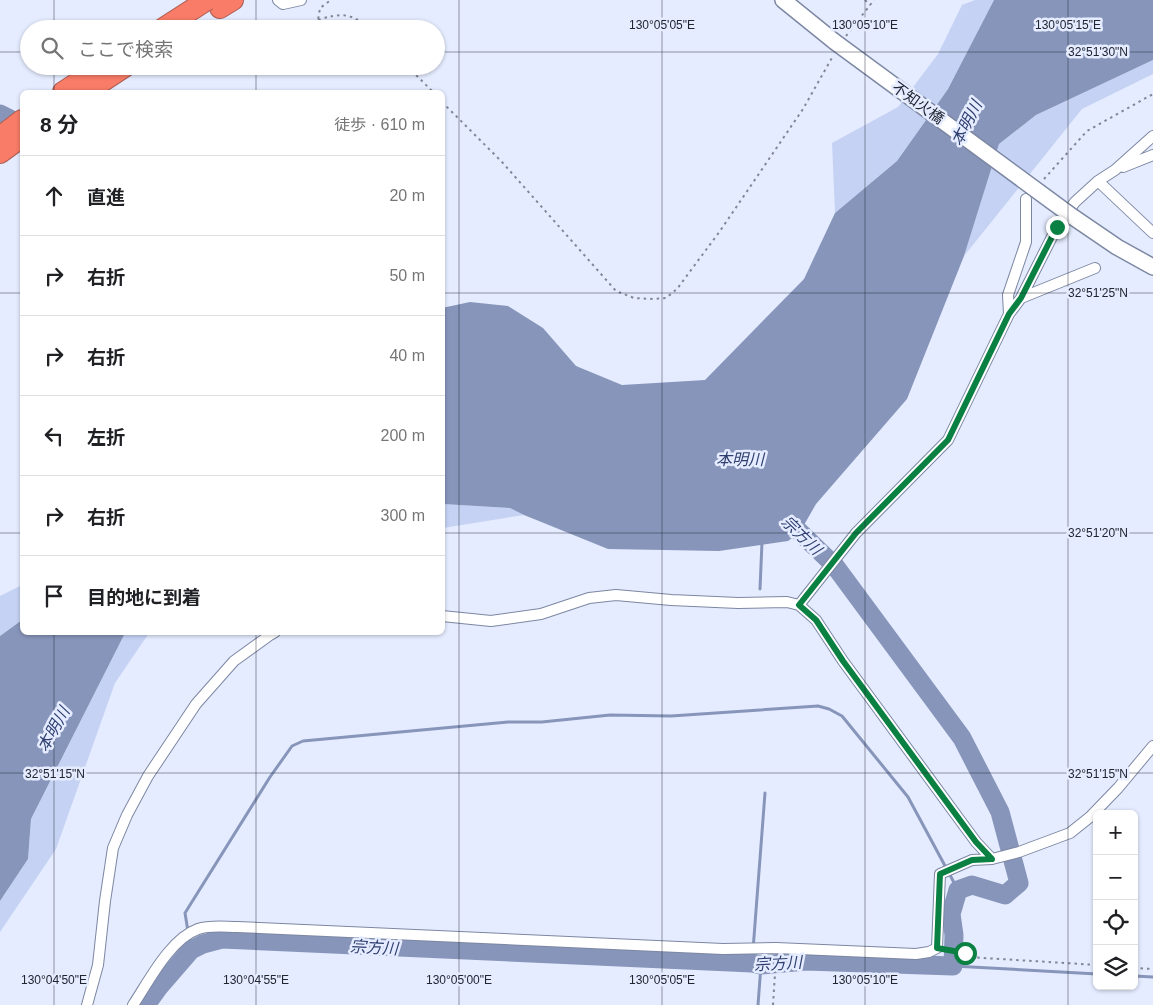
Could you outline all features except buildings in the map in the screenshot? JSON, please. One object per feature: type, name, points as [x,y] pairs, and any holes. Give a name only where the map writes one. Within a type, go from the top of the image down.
[{"type":"highway","points":[[182,20],[220,3]]},
{"type":"highway","points":[[198,20],[220,3]]},
{"type":"highway","points":[[66,90],[89,75]]},
{"type":"highway","points":[[89,90],[112,75]]},
{"type":"highway","points":[[0,137],[20,122]]},
{"type":"highway","points":[[0,153],[20,138]]},
{"type":"main road","name":"不知火橋","points":[[783,0],[838,45],[1073,217],[1117,247],[1153,267]]},
{"type":"street","points":[[278,0],[283,4],[301,0]]},
{"type":"street","points":[[799,605],[856,533],[948,440],[1009,314],[1021,298],[1057,227],[1074,202],[1098,181],[1115,170],[1153,136]]},
{"type":"street","points":[[1115,170],[1153,155]]},
{"type":"street","points":[[1098,181],[1153,233]]},
{"type":"street","points":[[1009,314],[1008,295],[1026,242],[1026,199]]},
{"type":"street","points":[[1021,298],[1095,268]]},
{"type":"street","points":[[445,616],[491,621],[542,614],[589,598],[616,595],[738,603],[787,602],[799,605],[816,620],[843,661],[964,826],[992,859]]},
{"type":"street","points":[[87,1005],[98,965],[113,848],[126,815],[148,776],[196,704],[234,661],[270,635]]},
{"type":"street","points":[[133,1005],[168,953],[182,938],[198,929],[213,927],[723,949],[776,948],[916,954],[929,952],[937,948],[940,874],[972,860],[992,859],[1019,852],[1070,833],[1118,788],[1153,746]]},
{"type":"path","points":[[331,0],[320,8],[318,20],[335,14],[347,15],[356,20]]},
{"type":"path","points":[[866,0],[870,5]]},
{"type":"path","points":[[445,105],[502,162],[616,291],[634,298],[666,298],[677,289],[720,231],[803,109],[838,45],[874,0]]},
{"type":"path","points":[[416,75],[431,90]]},
{"type":"path","points":[[1026,199],[1087,131],[1153,94]]},
{"type":"path","points":[[773,1005],[776,948]]},
{"type":"path","points":[[937,948],[965,953],[968,957],[1093,964]]},
{"type":"path","points":[[1138,968],[1153,969]]},
{"type":"shaded area","points":[[975,0],[994,0],[948,89],[897,161],[835,213],[832,143],[898,107],[938,54],[962,5]]},
{"type":"shaded area","points":[[1153,60],[1153,74],[1082,109],[964,256],[999,144],[1036,115]]},
{"type":"shaded area","points":[[445,504],[510,508],[524,515],[445,528]]},
{"type":"shaded area","points":[[20,586],[20,621],[0,636],[0,596]]},
{"type":"shaded area","points":[[124,635],[148,635],[115,683],[56,849],[0,932],[0,901],[28,859],[31,819]]},
{"type":"water","name":"本明川","points":[[994,0],[1153,0],[1153,60],[1036,115],[999,144],[964,256],[907,399],[816,504],[800,532],[788,541],[719,551],[608,549],[510,508],[445,504],[445,307],[470,302],[508,306],[543,328],[576,366],[622,385],[705,380],[804,279],[835,213],[897,161],[948,89]]},
{"type":"water","name":"本明川","points":[[20,621],[20,635],[124,635],[31,819],[28,859],[0,901],[0,636]]},
{"type":"waterway","points":[[0,114],[20,124]]},
{"type":"waterway","name":"宗方川","points":[[146,1005],[191,950],[203,944],[222,939],[752,963],[761,965],[806,961],[953,966],[954,935],[951,914],[958,890],[972,885],[1005,895],[1019,883],[1000,812],[962,738],[835,566],[781,514]]},
{"type":"waterway","points":[[760,589],[762,542]]},
{"type":"waterway","points":[[191,950],[185,913],[270,777],[292,746],[303,741],[508,722],[542,722],[610,715],[671,716],[818,706],[829,709],[842,716],[908,797],[958,890]]},
{"type":"waterway","points":[[752,963],[765,793]]},
{"type":"waterway","points":[[758,1005],[761,965]]},
{"type":"waterway","points":[[953,966],[1093,974]]},
{"type":"waterway","points":[[1138,976],[1153,977]]},
{"type":"route","points":[[965,953],[937,948],[940,874],[972,860],[992,859],[976,842],[843,661],[816,620],[799,605],[856,533],[948,440],[1009,314],[1021,298],[1057,227]]}]
